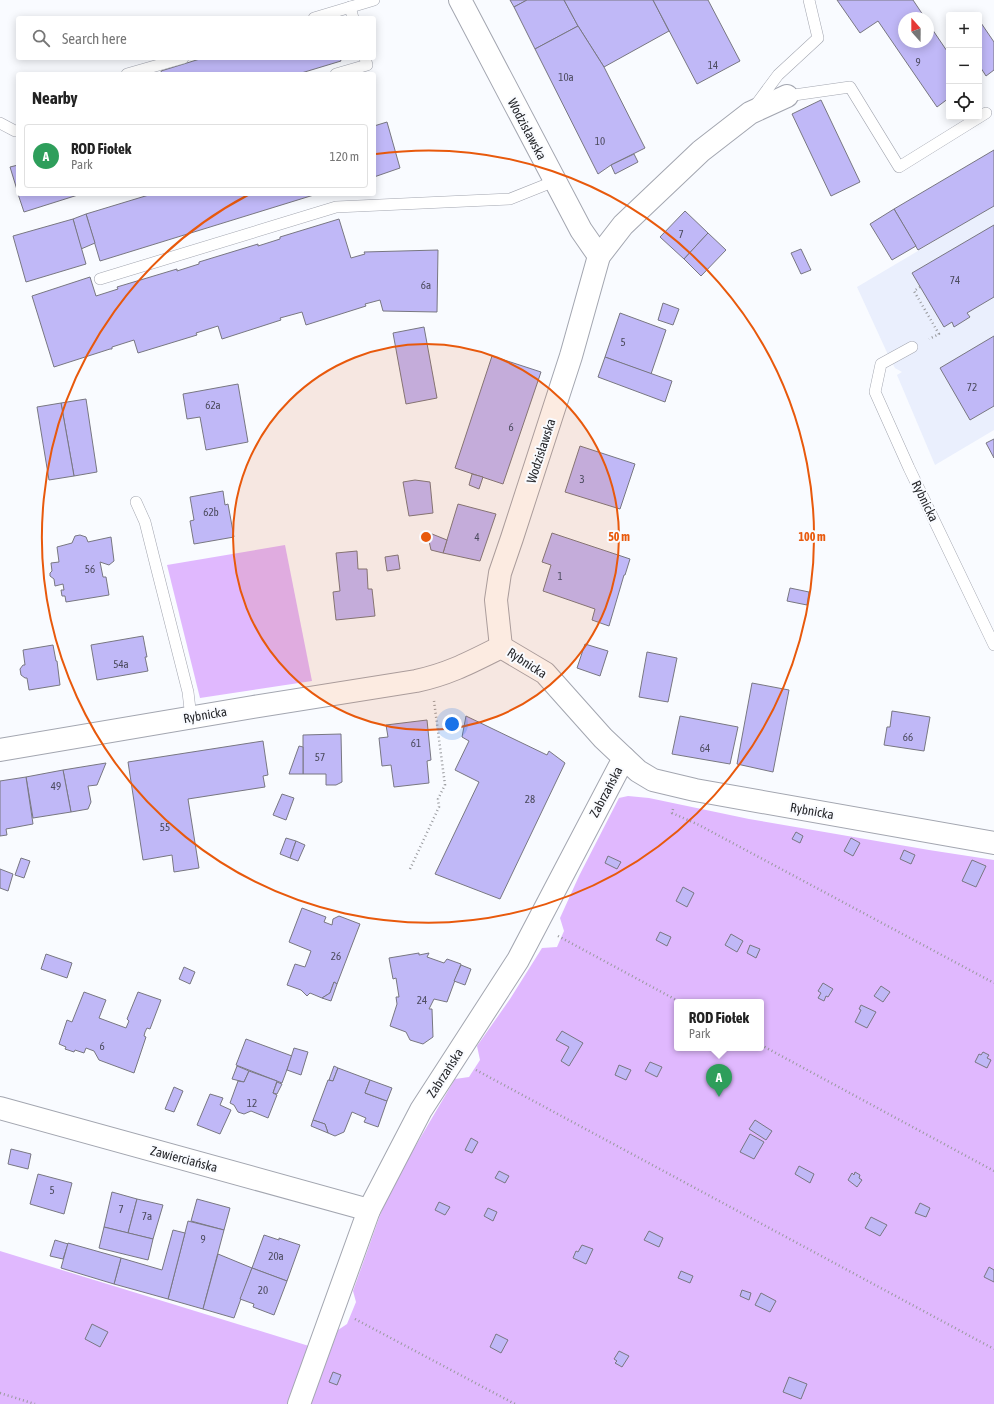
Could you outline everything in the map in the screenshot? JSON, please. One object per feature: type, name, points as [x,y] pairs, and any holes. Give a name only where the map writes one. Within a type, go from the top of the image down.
[{"type":"street","name":"Wodzisławska","points":[[460,0],[581,230],[598,256]]},
{"type":"street","name":"Wodzisławska","points":[[501,647],[496,600],[500,573],[571,356],[598,256],[623,225],[701,151],[750,113],[788,96]]},
{"type":"street","name":"Rybnicka","points":[[0,750],[437,677],[455,670],[501,647],[545,673],[603,738],[636,769],[653,780],[696,790],[994,843]]},
{"type":"street","name":"Zabrzańska","points":[[299,1404],[369,1210],[421,1110],[518,960],[624,758]]},
{"type":"street","name":"Zawierciańska","points":[[0,1108],[369,1210]]},
{"type":"lane","points":[[329,16],[352,13],[374,0]]},
{"type":"lane","points":[[750,113],[778,75],[818,38],[809,0]]},
{"type":"lane","points":[[134,72],[176,60]]},
{"type":"lane","points":[[343,72],[367,65],[366,60]]},
{"type":"lane","points":[[788,96],[850,87],[899,167],[986,113]]},
{"type":"lane","points":[[0,123],[16,131]]},
{"type":"lane","points":[[100,279],[336,207],[510,199],[555,181]]},
{"type":"lane","name":"Rybnicka","points":[[912,347],[880,364],[875,392],[909,468],[994,645]]},
{"type":"lane","points":[[136,502],[145,522],[188,692],[191,718]]},
{"type":"path","points":[[912,347],[939,334],[914,291],[920,287]]},
{"type":"path","points":[[410,869],[440,807],[438,799],[445,785],[433,698]]},
{"type":"path","points":[[674,803],[672,813],[699,825],[994,984]]},
{"type":"path","points":[[562,938],[674,999]]},
{"type":"path","points":[[764,1048],[994,1171]]},
{"type":"path","points":[[474,1070],[994,1349]]},
{"type":"path","points":[[350,1316],[515,1404]]},
{"type":"path","points":[[0,1393],[35,1404]]},
{"type":"shaded area","points":[[994,206],[994,430],[935,465],[897,375],[902,372],[895,368],[890,359],[857,287]]},
{"type":"shaded area","points":[[285,545],[312,681],[200,698],[167,565]]},
{"type":"shaded area","points":[[628,796],[649,798],[749,819],[994,860],[994,1404],[311,1404],[338,1330],[347,1324],[356,1302],[353,1291],[384,1204],[396,1179],[455,1079],[469,1077],[480,1060],[477,1046],[510,999],[542,948],[557,947],[564,931],[560,918],[579,876],[619,798]]},
{"type":"shaded area","points":[[0,1251],[309,1346],[287,1404],[0,1404]]},
{"type":"building","points":[[510,0],[527,0],[514,7]]},
{"type":"building","points":[[527,0],[564,0],[578,26],[535,49],[514,7]]},
{"type":"building","points":[[564,0],[653,0],[669,31],[604,67],[578,26]]},
{"type":"building","points":[[653,0],[708,0],[740,61],[697,84]]},
{"type":"building","points":[[837,0],[913,0],[921,12],[898,12],[898,48],[934,48],[934,32],[946,50],[946,100],[937,107],[878,21],[860,33]]},
{"type":"building","points":[[982,24],[994,42],[994,70],[986,76],[982,70]]},
{"type":"building","points":[[578,26],[604,67],[645,148],[611,165],[598,174],[535,49]]},
{"type":"building","points":[[197,60],[341,61],[305,72],[161,71]]},
{"type":"building","points":[[821,100],[860,182],[831,196],[792,114]]},
{"type":"building","points":[[387,122],[400,168],[376,176],[376,125]]},
{"type":"building","points":[[994,150],[994,206],[918,250],[894,209]]},
{"type":"building","points":[[634,154],[638,162],[615,174],[611,165]]},
{"type":"building","points":[[16,166],[16,186],[10,167]]},
{"type":"building","points":[[19,196],[75,196],[24,212]]},
{"type":"building","points":[[145,196],[311,196],[100,261],[86,214]]},
{"type":"building","points":[[894,209],[916,246],[892,260],[870,224]]},
{"type":"building","points":[[685,211],[708,233],[684,259],[660,237]]},
{"type":"building","points":[[86,214],[95,243],[81,249],[73,219]]},
{"type":"building","points":[[73,219],[86,264],[26,282],[13,236]]},
{"type":"building","points":[[339,219],[351,258],[365,254],[364,252],[438,250],[437,312],[383,311],[380,300],[365,304],[366,306],[306,325],[302,312],[280,318],[281,320],[222,339],[218,326],[196,333],[197,335],[138,353],[134,340],[112,347],[112,349],[54,367],[32,296],[90,277],[96,296],[118,289],[117,287],[177,269],[177,271],[199,264],[199,262],[258,244],[258,246],[280,239],[280,237]]},
{"type":"building","points":[[994,225],[994,297],[967,313],[970,317],[954,327],[952,322],[944,327],[912,273]]},
{"type":"building","points":[[708,233],[726,250],[701,276],[684,259]]},
{"type":"building","points":[[801,249],[811,270],[801,274],[791,253]]},
{"type":"building","points":[[663,303],[679,309],[673,325],[658,320]]},
{"type":"building","points":[[620,313],[666,330],[651,374],[605,357]]},
{"type":"building","points":[[424,327],[437,398],[406,404],[393,333]]},
{"type":"building","points":[[994,336],[994,406],[970,420],[940,368]]},
{"type":"building","points":[[492,356],[541,372],[503,484],[455,468]]},
{"type":"building","points":[[605,357],[672,381],[665,402],[598,377]]},
{"type":"building","points":[[238,384],[248,442],[206,450],[200,417],[187,419],[183,394]]},
{"type":"building","points":[[86,399],[97,472],[74,476],[61,403]]},
{"type":"building","points":[[61,403],[74,476],[49,480],[37,407]]},
{"type":"building","points":[[994,439],[994,458],[986,443]]},
{"type":"building","points":[[580,446],[635,464],[620,509],[565,492]]},
{"type":"building","points":[[472,474],[483,477],[479,489],[469,485]]},
{"type":"building","points":[[415,480],[430,482],[433,513],[409,516],[403,482]]},
{"type":"building","points":[[223,491],[225,505],[228,504],[234,537],[194,544],[190,521],[194,520],[190,497]]},
{"type":"building","points":[[458,504],[496,514],[480,561],[443,553]]},
{"type":"building","points":[[427,532],[447,540],[443,553],[431,550]]},
{"type":"building","points":[[552,533],[630,559],[609,626],[592,620],[595,609],[543,591],[551,565],[542,562]]},
{"type":"building","points":[[80,535],[86,537],[88,542],[111,537],[114,561],[109,565],[100,562],[103,577],[106,577],[109,595],[66,602],[65,596],[62,596],[61,590],[64,590],[63,584],[55,586],[54,579],[50,576],[52,571],[51,563],[59,562],[57,547],[72,543],[75,536]]},
{"type":"building","points":[[357,551],[358,569],[367,569],[368,589],[372,589],[375,616],[336,620],[333,592],[340,591],[336,553]]},
{"type":"building","points":[[398,555],[400,569],[387,571],[385,557]]},
{"type":"building","points":[[790,588],[809,592],[807,605],[787,601]]},
{"type":"building","points":[[143,636],[148,671],[97,680],[91,645]]},
{"type":"building","points":[[585,644],[608,651],[600,676],[577,668]]},
{"type":"building","points":[[53,645],[60,685],[29,690],[27,678],[21,675],[20,669],[23,665],[25,665],[23,650]]},
{"type":"building","points":[[647,652],[677,658],[668,702],[639,697]]},
{"type":"building","points":[[752,683],[789,690],[773,772],[737,764]]},
{"type":"building","points":[[892,711],[930,717],[924,751],[884,745],[887,727],[890,727]]},
{"type":"building","points":[[466,716],[547,755],[549,751],[565,763],[500,899],[435,874],[479,782],[455,770],[469,741],[462,737]]},
{"type":"building","points":[[680,716],[738,727],[730,764],[672,754]]},
{"type":"building","points":[[427,720],[431,760],[427,761],[429,783],[394,787],[391,765],[382,766],[379,738],[388,737],[386,725]]},
{"type":"building","points":[[341,734],[342,782],[336,785],[326,785],[326,774],[303,774],[303,735]]},
{"type":"building","points":[[263,741],[268,775],[263,776],[265,787],[188,799],[199,868],[174,872],[172,855],[143,860],[128,762]]},
{"type":"building","points":[[299,746],[303,747],[303,774],[289,774]]},
{"type":"building","points":[[106,763],[97,785],[88,786],[91,802],[88,809],[71,812],[63,770]]},
{"type":"building","points":[[63,770],[71,812],[33,818],[26,777]]},
{"type":"building","points":[[26,777],[33,824],[6,829],[7,835],[0,836],[0,781]]},
{"type":"building","points":[[282,794],[294,798],[286,820],[273,815]]},
{"type":"building","points":[[796,832],[803,836],[800,843],[792,839]]},
{"type":"building","points":[[286,838],[296,841],[290,858],[280,854]]},
{"type":"building","points":[[851,838],[860,843],[853,856],[844,851]]},
{"type":"building","points":[[296,841],[305,845],[298,861],[290,858]]},
{"type":"building","points":[[904,850],[915,855],[911,864],[900,859]]},
{"type":"building","points":[[608,856],[621,862],[617,869],[605,863]]},
{"type":"building","points":[[21,858],[30,861],[24,878],[15,875]]},
{"type":"building","points":[[972,860],[986,866],[976,887],[962,881]]},
{"type":"building","points":[[0,869],[13,874],[8,891],[0,888]]},
{"type":"building","points":[[683,887],[694,893],[687,907],[676,901]]},
{"type":"building","points":[[302,908],[326,917],[324,922],[332,925],[333,919],[339,916],[360,924],[337,984],[334,982],[330,993],[322,998],[310,993],[307,996],[301,990],[287,985],[295,964],[305,967],[311,951],[289,942]]},
{"type":"building","points":[[660,932],[671,937],[667,946],[656,940]]},
{"type":"building","points":[[731,934],[743,941],[737,952],[725,945]]},
{"type":"building","points":[[750,945],[760,949],[756,958],[747,953]]},
{"type":"building","points":[[419,953],[419,955],[429,953],[427,957],[444,963],[447,959],[461,964],[447,1002],[434,999],[429,1009],[432,1009],[433,1037],[423,1044],[410,1040],[406,1032],[390,1026],[397,1004],[396,997],[399,997],[396,978],[393,979],[389,958]]},
{"type":"building","points":[[46,954],[72,963],[67,978],[41,969]]},
{"type":"building","points":[[461,965],[471,969],[465,985],[454,981]]},
{"type":"building","points":[[184,967],[195,972],[190,984],[179,979]]},
{"type":"building","points":[[334,982],[337,984],[331,1001],[322,998],[330,993]]},
{"type":"building","points":[[823,983],[833,989],[828,997],[826,996],[824,1001],[818,998],[821,993],[818,991]]},
{"type":"building","points":[[881,986],[890,992],[883,1002],[874,996]]},
{"type":"building","points":[[84,992],[106,1000],[99,1018],[126,1028],[129,1021],[127,1019],[138,992],[161,1000],[150,1029],[147,1028],[145,1032],[144,1036],[146,1037],[134,1073],[99,1060],[94,1051],[86,1048],[84,1053],[75,1050],[74,1052],[65,1049],[66,1047],[59,1044],[67,1020],[72,1022]]},
{"type":"building","points":[[861,1005],[876,1012],[867,1028],[855,1022],[861,1010],[859,1009]]},
{"type":"building","points":[[562,1031],[583,1043],[569,1066],[561,1061],[569,1047],[556,1040]]},
{"type":"building","points":[[246,1039],[292,1056],[282,1083],[236,1065]]},
{"type":"building","points":[[294,1048],[308,1052],[301,1075],[287,1070]]},
{"type":"building","points":[[983,1052],[989,1055],[987,1058],[991,1060],[987,1068],[975,1062],[979,1054],[981,1055]]},
{"type":"building","points":[[650,1062],[662,1067],[657,1077],[645,1071]]},
{"type":"building","points":[[619,1065],[631,1070],[626,1080],[615,1075]]},
{"type":"building","points":[[237,1066],[249,1071],[244,1082],[232,1079]]},
{"type":"building","points":[[334,1066],[338,1068],[333,1081],[329,1080]]},
{"type":"building","points":[[338,1068],[370,1080],[365,1093],[387,1101],[378,1127],[364,1122],[366,1118],[352,1112],[344,1132],[335,1136],[328,1133],[325,1124],[313,1120],[328,1080],[333,1081]]},
{"type":"building","points":[[249,1071],[277,1081],[273,1093],[277,1095],[268,1118],[251,1111],[244,1114],[238,1112],[234,1105],[230,1103],[238,1081],[244,1082]]},
{"type":"building","points":[[370,1080],[392,1088],[387,1101],[365,1093]]},
{"type":"building","points":[[277,1082],[282,1084],[277,1094],[273,1093]]},
{"type":"building","points":[[174,1087],[183,1091],[174,1112],[165,1109]]},
{"type":"building","points":[[210,1094],[223,1098],[220,1105],[231,1110],[220,1134],[197,1125]]},
{"type":"building","points":[[313,1120],[325,1124],[328,1133],[311,1126]]},
{"type":"building","points":[[755,1120],[772,1131],[766,1140],[749,1129]]},
{"type":"building","points":[[750,1134],[764,1142],[754,1159],[740,1152]]},
{"type":"building","points":[[471,1138],[478,1142],[472,1153],[465,1150]]},
{"type":"building","points":[[11,1149],[31,1154],[28,1169],[8,1164]]},
{"type":"building","points":[[799,1166],[814,1174],[810,1183],[795,1174]]},
{"type":"building","points":[[499,1171],[509,1176],[505,1183],[495,1178]]},
{"type":"building","points":[[855,1172],[860,1175],[859,1178],[862,1180],[857,1187],[848,1180],[852,1173],[854,1175]]},
{"type":"building","points":[[38,1174],[72,1183],[64,1214],[30,1204]]},
{"type":"building","points":[[112,1192],[137,1199],[128,1233],[104,1227]]},
{"type":"building","points":[[137,1199],[163,1205],[153,1239],[128,1233]]},
{"type":"building","points":[[197,1199],[230,1208],[224,1230],[191,1221]]},
{"type":"building","points":[[439,1202],[450,1207],[445,1215],[435,1210]]},
{"type":"building","points":[[920,1203],[930,1208],[926,1217],[915,1213]]},
{"type":"building","points":[[488,1208],[497,1212],[493,1221],[484,1216]]},
{"type":"building","points":[[871,1217],[887,1225],[880,1236],[865,1228]]},
{"type":"building","points":[[188,1221],[224,1230],[203,1309],[168,1299]]},
{"type":"building","points":[[104,1227],[153,1239],[148,1260],[99,1248]]},
{"type":"building","points":[[173,1230],[185,1233],[168,1299],[114,1284],[121,1258],[162,1270]]},
{"type":"building","points":[[649,1231],[663,1238],[659,1247],[644,1240]]},
{"type":"building","points":[[264,1235],[300,1245],[287,1281],[252,1268]]},
{"type":"building","points":[[55,1240],[68,1244],[63,1259],[50,1256]]},
{"type":"building","points":[[68,1243],[121,1258],[114,1284],[61,1268]]},
{"type":"building","points":[[582,1245],[593,1249],[586,1264],[573,1258],[576,1251],[578,1252]]},
{"type":"building","points":[[218,1254],[252,1268],[234,1318],[203,1309]]},
{"type":"building","points":[[989,1267],[994,1270],[994,1282],[984,1277]]},
{"type":"building","points":[[252,1268],[287,1281],[274,1315],[253,1307],[254,1304],[240,1299]]},
{"type":"building","points":[[681,1271],[693,1276],[690,1283],[678,1278]]},
{"type":"building","points":[[742,1290],[751,1293],[749,1300],[740,1296]]},
{"type":"building","points":[[761,1293],[776,1301],[770,1312],[755,1305]]},
{"type":"building","points":[[92,1324],[108,1332],[100,1347],[85,1339]]},
{"type":"building","points":[[496,1334],[508,1340],[501,1353],[490,1347]]},
{"type":"building","points":[[619,1351],[629,1356],[622,1367],[615,1363],[617,1361],[614,1359]]},
{"type":"building","points":[[333,1372],[341,1375],[337,1385],[329,1382]]},
{"type":"building","points":[[789,1377],[807,1384],[801,1399],[783,1392]]},
{"type":"place","name":"ROD Fiołek","points":[[719,1097]]}]
